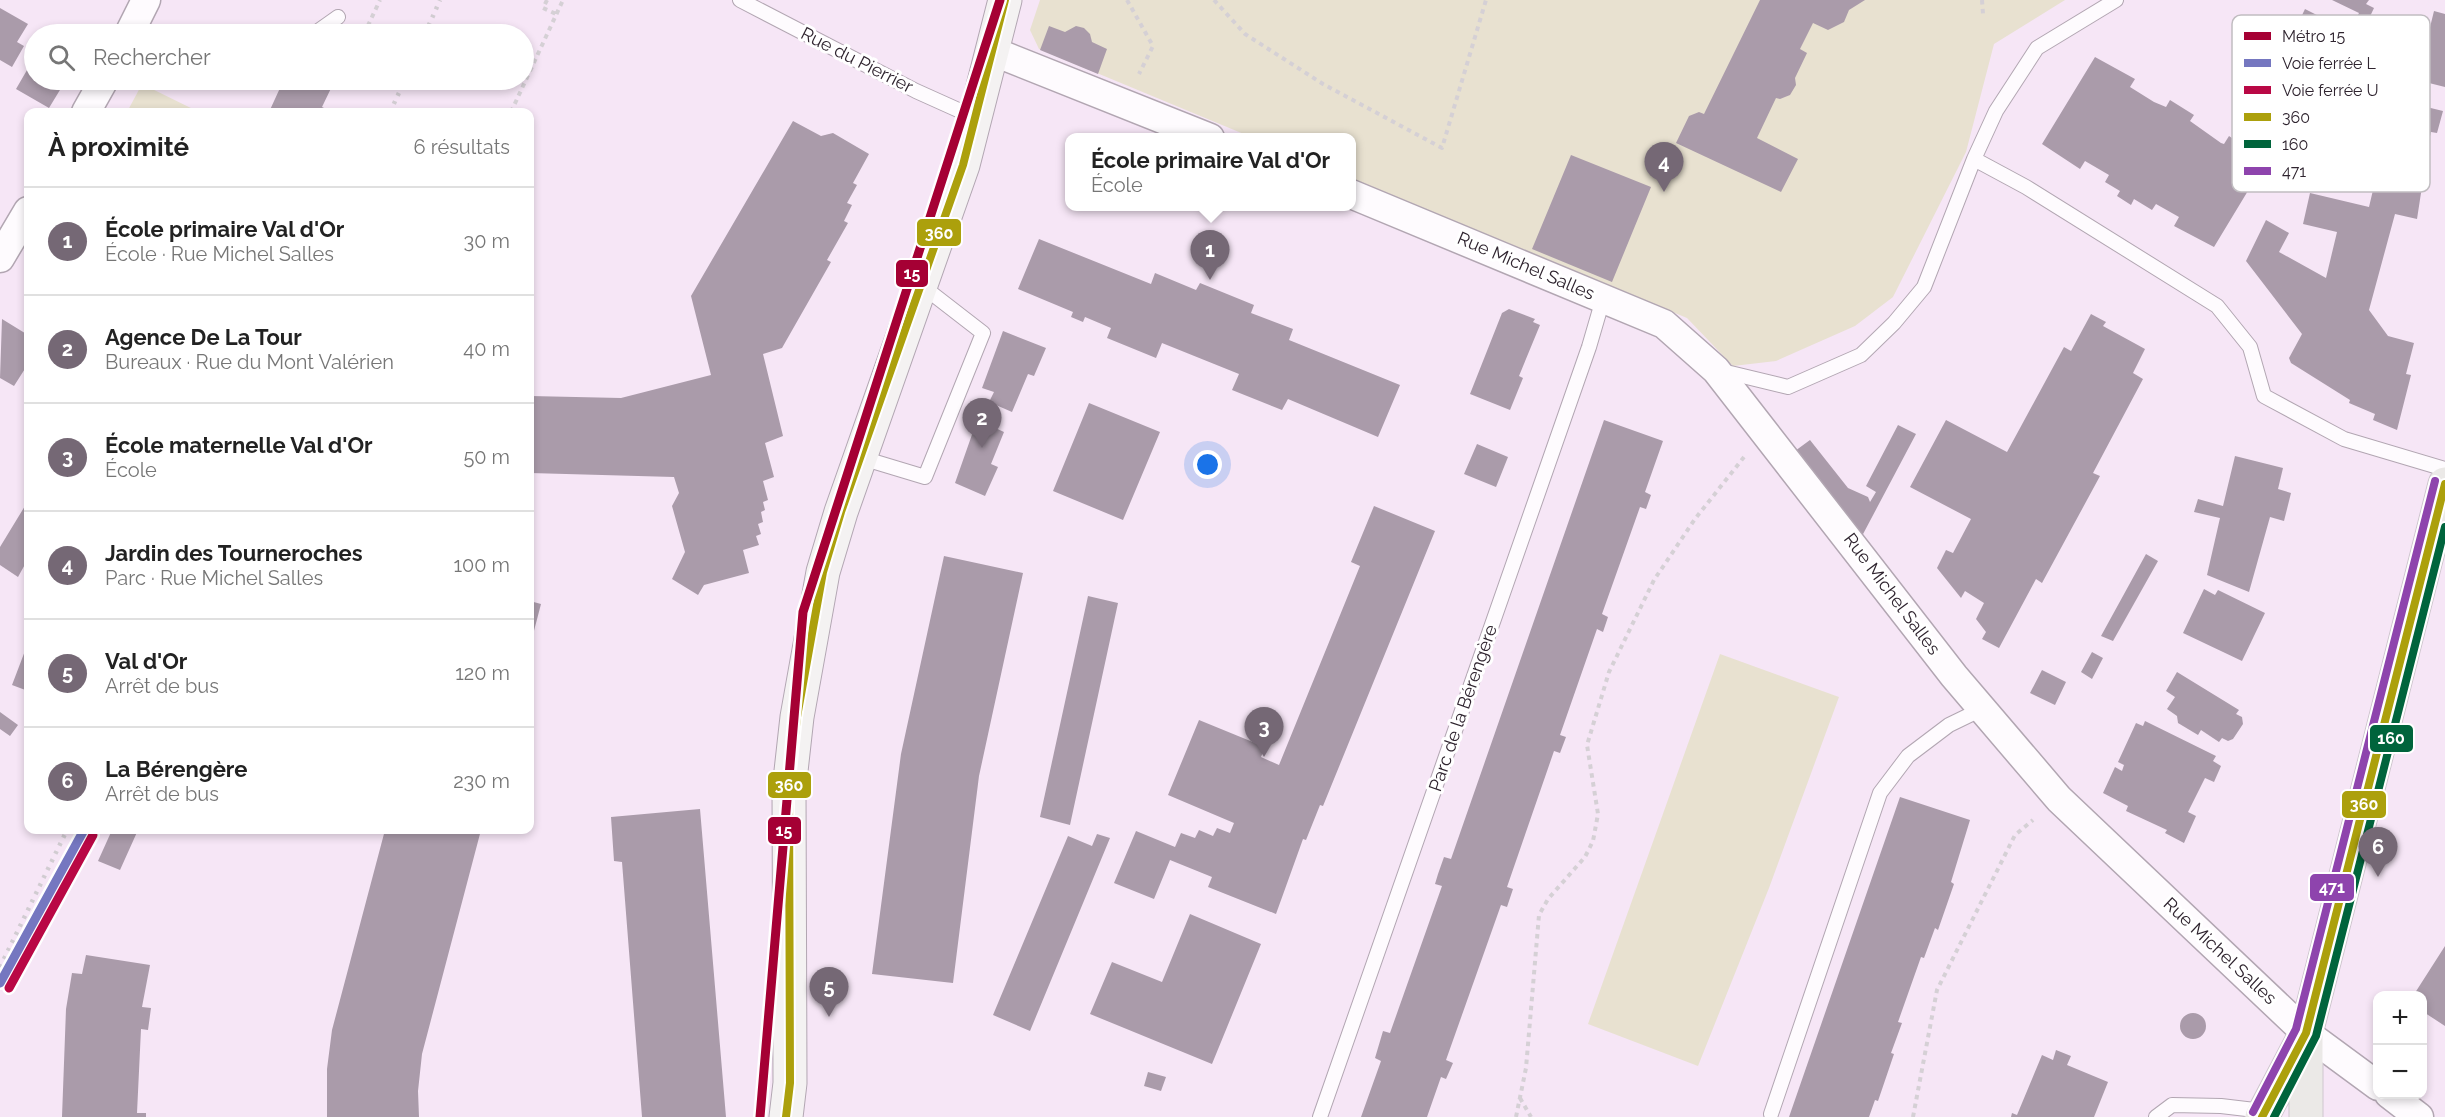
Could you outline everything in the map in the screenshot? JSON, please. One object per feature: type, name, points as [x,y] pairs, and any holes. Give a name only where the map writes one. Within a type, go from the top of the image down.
[{"type":"main road","points":[[786,1117],[790,1083],[789,789],[797,717],[823,572],[963,165],[1005,0]]},
{"type":"main road","points":[[2263,1114],[2306,1033],[2445,484]]},
{"type":"main road","points":[[2306,1033],[2306,1117]]},
{"type":"street","points":[[138,24],[146,0]]},
{"type":"street","points":[[992,51],[1196,133]]},
{"type":"street","points":[[88,108],[98,90]]},
{"type":"street","name":"Rue Michel Salles","points":[[1356,196],[1664,324],[1716,370],[1768,433],[1982,709],[2059,799],[2306,1033],[2373,1082]]},
{"type":"street","points":[[0,258],[24,218]]},
{"type":"street","points":[[2395,1099],[2420,1117]]},
{"type":"lane","name":"Rue du Pierrier","points":[[740,0],[916,91],[976,118]]},
{"type":"lane","points":[[1716,370],[1788,387],[1861,355],[1894,323],[1924,287],[1974,159],[1996,111],[2037,48],[2116,0]]},
{"type":"lane","points":[[328,24],[338,17]]},
{"type":"lane","points":[[1974,159],[2026,187],[2217,306],[2250,347],[2264,396],[2344,439],[2445,469]]},
{"type":"lane","points":[[862,458],[925,477],[983,333],[921,285]]},
{"type":"lane","name":"Parc de la Bérengère","points":[[1320,1117],[1585,359],[1603,298]]},
{"type":"lane","points":[[1771,1114],[1880,793],[1908,756],[1949,725],[1982,709]]},
{"type":"lane","points":[[2156,1117],[2172,1105],[2221,1106],[2263,1114]]},
{"type":"path","points":[[369,24],[380,0]]},
{"type":"path","points":[[547,0],[543,8],[556,14]]},
{"type":"path","points":[[534,62],[563,0]]},
{"type":"path","points":[[1125,105],[1153,46],[1127,0]]},
{"type":"path","points":[[1214,0],[1245,34],[1313,78],[1442,148],[1486,0]]},
{"type":"path","points":[[1982,0],[1983,14]]},
{"type":"path","points":[[513,108],[521,90]]},
{"type":"path","points":[[1516,1117],[1526,1068],[1539,915],[1548,899],[1585,857],[1593,841],[1598,814],[1587,745],[1609,672],[1654,580],[1734,466],[1768,433]]},
{"type":"path","points":[[1913,1117],[1937,990],[2015,836],[2059,799]]},
{"type":"path","points":[[1520,1097],[1531,1117]]},
{"type":"shaded area","points":[[1040,0],[2065,0],[1994,44],[1966,152],[1893,297],[1855,326],[1776,361],[1733,366],[1687,318],[1356,181],[1356,133],[1241,133],[1039,49],[1030,30]]},
{"type":"shaded area","points":[[139,90],[154,90],[191,108],[129,108]]},
{"type":"shaded area","points":[[1720,654],[1839,697],[1769,888],[1698,1066],[1588,1024]]},
{"type":"building","points":[[1760,0],[1865,0],[1849,10],[1844,22],[1828,30],[1813,23],[1800,49],[1807,53],[1795,78],[1796,85],[1790,95],[1780,99],[1776,98],[1757,138],[1798,159],[1781,192],[1676,143],[1689,116],[1699,112],[1704,114]]},
{"type":"building","points":[[2332,0],[2369,0],[2366,4],[2374,8],[2371,15],[2358,15],[2359,13]]},
{"type":"building","points":[[0,8],[28,24],[24,24],[24,31],[17,42],[24,46],[12,67],[0,60]]},
{"type":"building","points":[[2305,9],[2317,15],[2302,15]]},
{"type":"building","points":[[2434,11],[2445,14],[2445,87],[2430,83],[2430,27]]},
{"type":"building","points":[[1049,26],[1065,32],[1076,26],[1084,28],[1090,34],[1092,42],[1107,49],[1098,74],[1040,50]]},
{"type":"building","points":[[2095,57],[2135,79],[2130,87],[2154,102],[2166,107],[2170,100],[2194,115],[2190,121],[2221,143],[2224,144],[2229,136],[2232,138],[2232,192],[2247,192],[2214,247],[2174,226],[2179,217],[2156,204],[2152,210],[2134,199],[2131,205],[2117,196],[2120,191],[2105,182],[2109,175],[2085,161],[2080,169],[2042,144]]},
{"type":"building","points":[[24,75],[24,90],[60,90],[49,108],[16,89]]},
{"type":"building","points":[[279,90],[330,90],[322,107],[324,108],[271,108]]},
{"type":"building","points":[[2430,108],[2443,111],[2437,133],[2431,132],[2430,136]]},
{"type":"building","points":[[793,121],[821,136],[833,133],[869,154],[853,183],[857,185],[847,203],[852,205],[844,221],[848,223],[827,260],[831,262],[782,348],[763,354],[783,436],[765,443],[774,477],[763,481],[768,500],[763,502],[765,510],[761,512],[763,522],[758,524],[761,534],[756,536],[759,545],[743,550],[749,573],[704,585],[698,595],[672,579],[685,552],[672,506],[679,493],[674,477],[534,473],[534,396],[621,398],[711,375],[691,296]]},
{"type":"building","points":[[1571,155],[1651,187],[1612,282],[1532,249]]},
{"type":"building","points":[[2373,192],[2421,192],[2417,219],[2395,214],[2369,310],[2388,336],[2414,343],[2406,374],[2411,375],[2397,430],[2373,420],[2375,414],[2349,403],[2350,400],[2291,363],[2289,358],[2302,334],[2246,261],[2266,220],[2289,233],[2279,252],[2326,278],[2337,232],[2303,224],[2310,193],[2369,207]]},
{"type":"building","points":[[1039,239],[1151,284],[1155,273],[1196,290],[1200,283],[1254,305],[1251,313],[1293,329],[1289,340],[1400,385],[1378,437],[1288,399],[1282,410],[1232,390],[1239,374],[1162,343],[1156,358],[1107,338],[1111,328],[1085,317],[1083,322],[1071,317],[1073,312],[1018,289]]},
{"type":"building","points":[[1509,309],[1535,319],[1533,322],[1540,325],[1519,376],[1523,378],[1510,410],[1470,394],[1502,313]]},
{"type":"building","points":[[2091,314],[2106,322],[2103,326],[2145,349],[2133,373],[2143,379],[2093,473],[2100,476],[2042,583],[2036,579],[1999,648],[1982,639],[1986,632],[1976,619],[1984,603],[1965,591],[1961,598],[1937,568],[1946,550],[1953,553],[1971,519],[1910,487],[1946,420],[2007,452],[2064,347],[2071,351]]},
{"type":"building","points":[[2,319],[24,333],[24,370],[14,386],[0,378]]},
{"type":"building","points":[[1003,331],[1046,348],[1034,376],[1028,374],[1012,412],[989,402],[994,392],[982,388]]},
{"type":"building","points":[[1089,403],[1160,432],[1123,520],[1053,491]]},
{"type":"building","points":[[1604,420],[1663,441],[1645,492],[1651,495],[1646,509],[1640,507],[1602,614],[1608,617],[1603,632],[1597,629],[1560,735],[1566,737],[1560,753],[1554,751],[1507,887],[1513,889],[1507,907],[1501,905],[1446,1060],[1453,1063],[1446,1079],[1441,1077],[1427,1117],[1361,1117],[1381,1061],[1375,1058],[1383,1031],[1390,1033],[1442,886],[1435,884],[1438,874],[1444,857],[1451,859]]},
{"type":"building","points":[[980,421],[1004,432],[991,464],[998,467],[985,496],[955,483],[975,426],[978,428]]},
{"type":"building","points":[[1898,425],[1916,434],[1862,536],[1795,451],[1810,440],[1848,488],[1868,497],[1870,502],[1876,492],[1866,486]]},
{"type":"building","points":[[1477,444],[1508,457],[1496,487],[1464,474]]},
{"type":"building","points":[[2235,456],[2283,468],[2278,489],[2291,493],[2284,521],[2270,517],[2249,592],[2207,575],[2220,518],[2194,512],[2198,499],[2223,506]]},
{"type":"building","points":[[1374,506],[1435,531],[1323,806],[1320,805],[1306,840],[1303,839],[1276,914],[1208,887],[1212,877],[1170,860],[1154,899],[1114,883],[1136,831],[1175,847],[1181,833],[1195,838],[1199,830],[1213,836],[1217,828],[1230,833],[1234,823],[1168,795],[1199,720],[1265,747],[1261,757],[1279,765],[1360,566],[1351,562]]},
{"type":"building","points":[[24,508],[24,566],[18,577],[0,565],[0,547]]},
{"type":"building","points":[[2146,554],[2158,561],[2113,641],[2101,636]]},
{"type":"building","points":[[944,556],[1023,573],[979,776],[953,983],[872,974],[901,754]]},
{"type":"building","points":[[2204,589],[2215,595],[2218,590],[2265,613],[2242,661],[2183,633]]},
{"type":"building","points":[[1088,596],[1118,603],[1070,825],[1040,817]]},
{"type":"building","points":[[534,602],[541,604],[534,631]]},
{"type":"building","points":[[2092,652],[2103,658],[2092,679],[2081,672]]},
{"type":"building","points":[[24,654],[24,690],[12,685]]},
{"type":"building","points":[[2042,670],[2066,682],[2055,705],[2030,693]]},
{"type":"building","points":[[2177,672],[2239,710],[2236,714],[2242,717],[2243,724],[2233,739],[2228,741],[2222,738],[2219,742],[2201,730],[2198,735],[2178,723],[2177,716],[2167,709],[2175,697],[2166,691]]},
{"type":"building","points":[[0,712],[18,725],[10,736],[0,729]]},
{"type":"building","points":[[2145,721],[2216,756],[2213,761],[2221,766],[2214,782],[2205,778],[2188,812],[2196,816],[2184,843],[2165,833],[2167,830],[2126,811],[2128,806],[2103,793],[2115,767],[2122,771],[2124,765],[2118,762],[2136,723],[2143,726]]},
{"type":"building","points":[[1900,797],[1970,820],[1951,882],[1954,884],[1938,930],[1935,928],[1924,958],[1921,957],[1898,1022],[1902,1023],[1891,1053],[1894,1054],[1878,1101],[1875,1100],[1869,1117],[1789,1117]]},
{"type":"building","points":[[700,809],[726,1117],[642,1117],[622,862],[614,861],[611,817]]},
{"type":"building","points":[[110,834],[136,834],[120,870],[98,861]]},
{"type":"building","points":[[384,834],[480,834],[422,1054],[418,1091],[419,1117],[327,1117],[327,1069],[332,1030]]},
{"type":"building","points":[[1097,834],[1110,838],[1030,1031],[993,1015],[1068,836],[1092,846]]},
{"type":"building","points":[[1190,914],[1261,944],[1212,1064],[1090,1014],[1112,962],[1162,982]]},
{"type":"building","points":[[2445,946],[2445,1026],[2427,1014],[2427,991],[2416,991]]},
{"type":"building","points":[[86,955],[150,965],[142,1007],[151,1008],[148,1030],[141,1029],[137,1113],[146,1113],[146,1117],[62,1117],[66,1009],[72,973],[82,974]]},
{"type":"building","points":[[2193,1013],[2203,1016],[2206,1026],[2203,1036],[2193,1039],[2183,1036],[2180,1026],[2183,1016]]},
{"type":"building","points":[[2056,1050],[2071,1056],[2067,1065],[2108,1082],[2094,1117],[2011,1117],[2012,1113],[2017,1115],[2042,1055],[2053,1060]]},
{"type":"building","points":[[1148,1072],[1166,1077],[1161,1091],[1144,1086]]},
{"type":"railway","points":[[429,24],[440,0]]},
{"type":"railway","points":[[392,108],[400,90]]},
{"type":"railway","points":[[0,967],[65,834]]},
{"type":"metro line","name":"15","points":[[760,1117],[803,612],[1000,0]]},
{"type":"rail line","name":"L","points":[[0,983],[82,834]]},
{"type":"rail line","name":"U","points":[[9,988],[93,835]]},
{"type":"transit line","name":"360","points":[[786,1117],[790,1083],[789,789],[797,717],[823,572],[841,512],[963,165],[1005,0]]},
{"type":"transit line","name":"471","points":[[2253,1112],[2296,1029],[2435,481]]},
{"type":"transit line","name":"360","points":[[2262,1117],[2306,1033],[2445,484]]},
{"type":"transit line","name":"160","points":[[2274,1117],[2316,1036],[2445,527]]},
{"type":"place","name":"Jardin des Tourneroches","points":[[1664,192]]},
{"type":"place","name":"École primaire Val d'Or","points":[[1210,280]]},
{"type":"place","name":"Agence De La Tour","points":[[982,448]]},
{"type":"place","name":"École maternelle Val d'Or","points":[[1264,757]]},
{"type":"place","name":"La Bérengère","points":[[2378,877]]},
{"type":"place","name":"Val d'Or","points":[[829,1017]]}]
